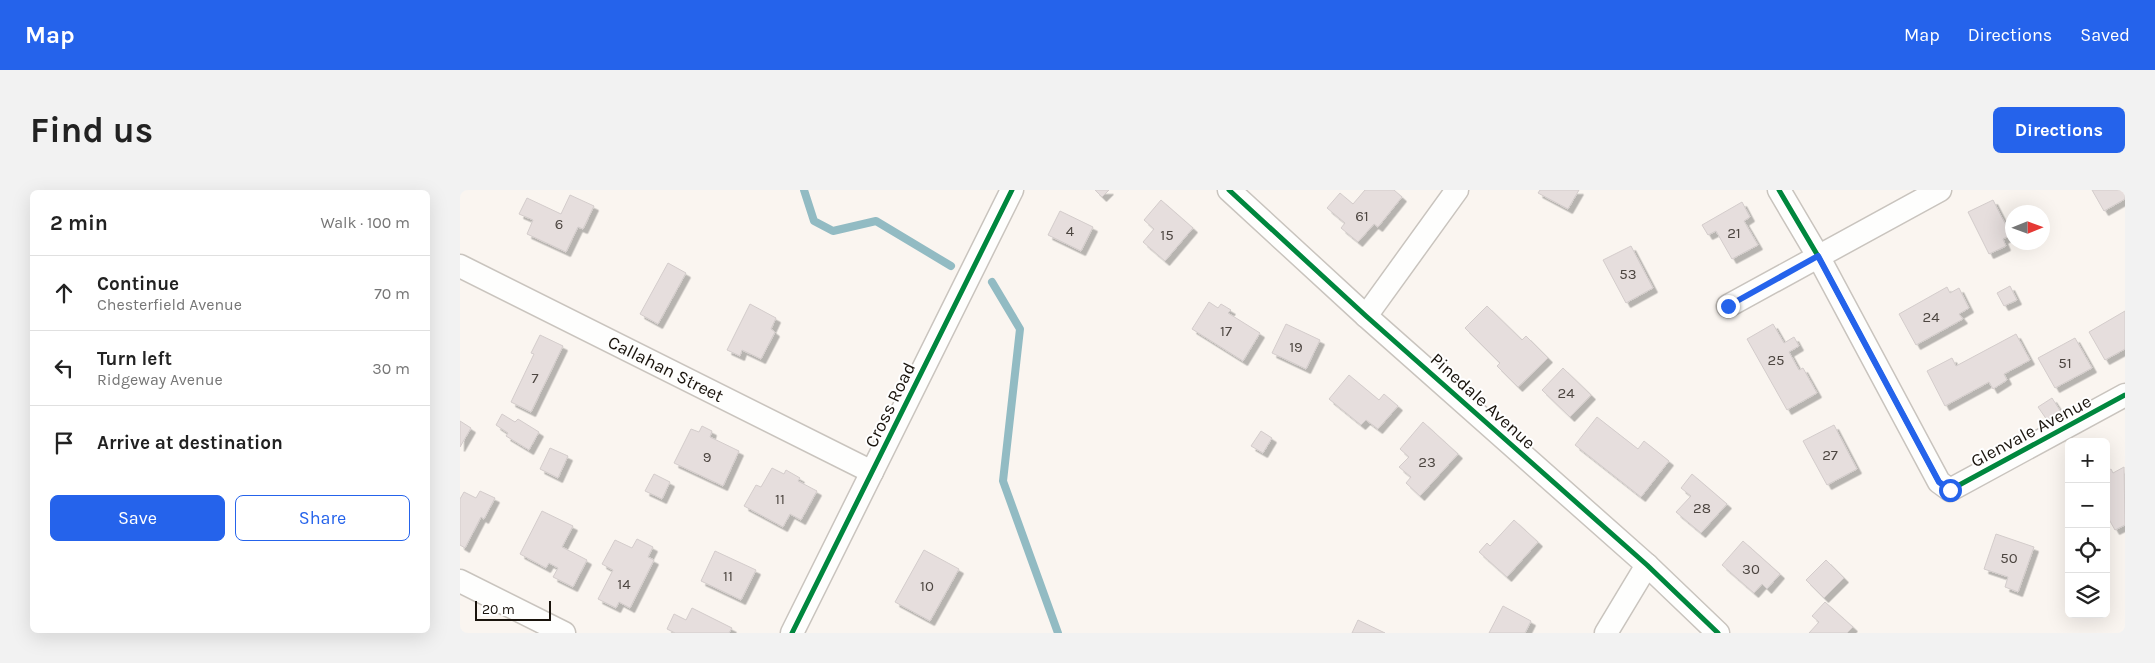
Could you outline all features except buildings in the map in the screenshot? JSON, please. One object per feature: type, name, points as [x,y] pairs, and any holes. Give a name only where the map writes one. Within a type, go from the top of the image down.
[{"type":"street","name":"Cross Road","points":[[792,633],[1012,190]]},
{"type":"street","name":"Pinedale Avenue","points":[[1229,190],[1366,316],[1647,565],[1718,633]]},
{"type":"street","points":[[1366,316],[1457,190]]},
{"type":"street","points":[[1779,190],[1818,256]]},
{"type":"street","points":[[1728,306],[1940,190]]},
{"type":"street","name":"Glenvale Avenue","points":[[1818,256],[1939,482],[1950,490],[2125,395]]},
{"type":"street","name":"Callahan Street","points":[[460,266],[872,472]]},
{"type":"street","points":[[1606,633],[1647,565]]},
{"type":"street","points":[[460,581],[564,633]]},
{"type":"waterway","points":[[804,190],[814,221],[833,231],[876,221],[951,266]]},
{"type":"waterway","points":[[992,282],[1020,329],[1003,481],[1058,633]]},
{"type":"cycle path","points":[[792,633],[1012,190]]},
{"type":"cycle path","points":[[1229,190],[1366,316],[1647,565],[1718,633]]},
{"type":"cycle path","points":[[1779,190],[1818,256],[1939,482],[1950,490],[2125,395]]},
{"type":"route","points":[[1728,306],[1818,256],[1939,482],[1950,490]]}]
